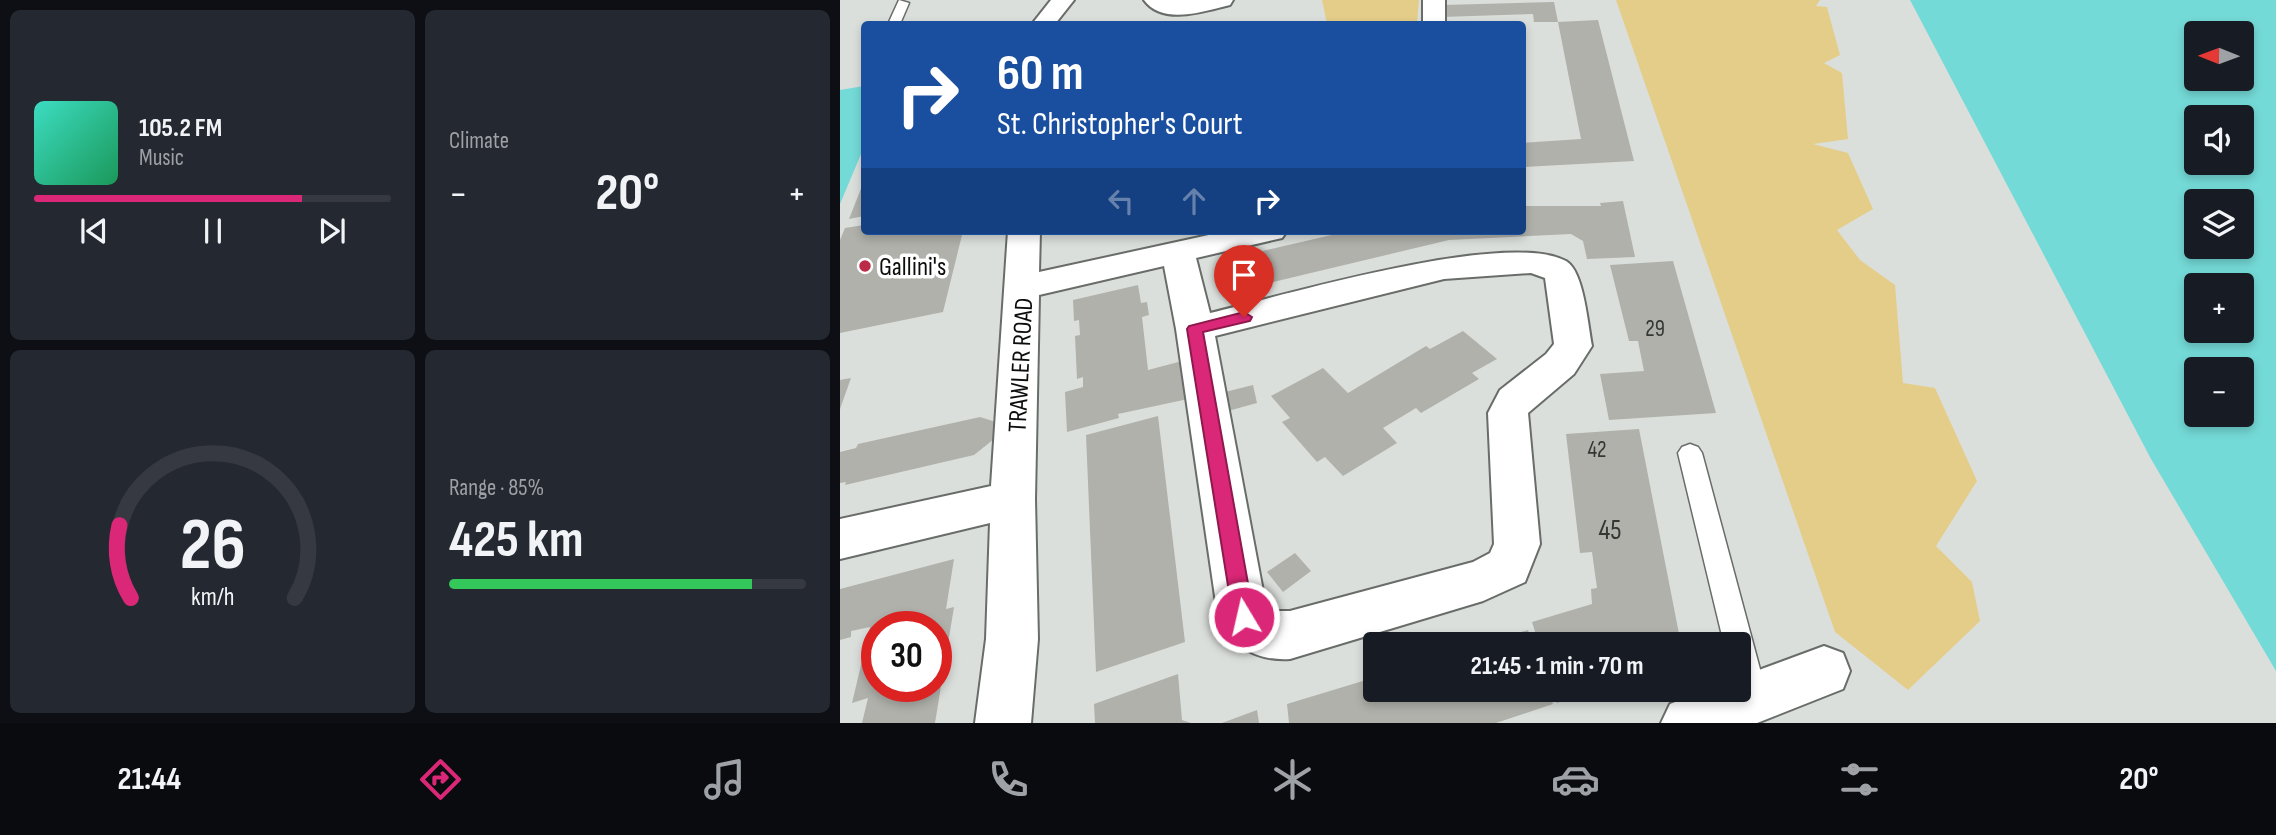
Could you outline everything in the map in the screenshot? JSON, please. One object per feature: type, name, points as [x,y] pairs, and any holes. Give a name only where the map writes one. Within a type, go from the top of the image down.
[{"type":"street","points":[[1046,21],[1063,0]]},
{"type":"street","points":[[1155,0],[1160,5],[1177,7],[1222,0]]},
{"type":"street","points":[[1434,0],[1434,21]]},
{"type":"street","name":"TRAWLER ROAD","points":[[1003,723],[1012,639],[1013,499],[1024,287],[1024,235]]},
{"type":"street","points":[[1024,287],[1247,235]]},
{"type":"street","points":[[1178,252],[1195,329],[1244,617],[1254,630],[1268,637],[1290,635],[1483,580],[1508,567],[1517,544],[1508,413],[1514,400],[1560,364],[1573,346],[1562,278],[1556,269],[1533,262],[1444,268],[1195,329]]},
{"type":"street","points":[[840,539],[1013,499]]},
{"type":"street","points":[[1689,723],[1824,671]]},
{"type":"lane","points":[[895,21],[903,3]]},
{"type":"lane","points":[[1690,453],[1735,632]]},
{"type":"lane","points":[[1751,695],[1752,699]]},
{"type":"shaded area","points":[[1322,0],[1419,0],[1417,21],[1326,21]]},
{"type":"shaded area","points":[[1616,0],[1820,0],[1816,6],[1827,7],[1840,55],[1824,63],[1842,73],[1848,139],[1813,144],[1848,153],[1873,209],[1837,230],[1860,260],[1895,285],[1903,383],[1935,388],[1977,481],[1936,546],[1972,582],[1980,621],[1908,690],[1835,632]]},
{"type":"water","points":[[1910,0],[2276,0],[2276,671],[2151,459]]},
{"type":"water","points":[[861,86],[861,154],[840,204],[840,90]]},
{"type":"building","points":[[1554,2],[1558,22],[1534,22],[1533,14],[1442,17],[1443,5]]},
{"type":"building","points":[[1598,20],[1634,161],[1526,167],[1526,143],[1581,139],[1558,22]]},
{"type":"building","points":[[861,189],[861,217],[849,219]]},
{"type":"building","points":[[1623,201],[1635,257],[1587,259],[1583,241],[1571,234],[1449,240],[1236,291],[1228,259],[1332,235],[1526,235],[1526,206],[1601,206],[1600,203]]},
{"type":"building","points":[[861,225],[861,235],[962,235],[943,312],[840,333],[840,240],[845,228]]},
{"type":"building","points":[[1673,261],[1716,413],[1609,420],[1600,374],[1644,371],[1638,341],[1629,341],[1610,265]]},
{"type":"building","points":[[1138,285],[1141,303],[1147,302],[1149,315],[1142,317],[1148,370],[1182,361],[1188,399],[1118,414],[1119,418],[1067,432],[1065,392],[1083,387],[1083,377],[1077,379],[1075,336],[1080,335],[1079,320],[1074,321],[1073,300]]},
{"type":"building","points":[[1463,331],[1497,359],[1472,373],[1479,379],[1421,413],[1416,408],[1383,428],[1397,443],[1343,476],[1325,457],[1317,462],[1282,422],[1290,418],[1271,396],[1323,368],[1348,393],[1426,346],[1430,349]]},
{"type":"building","points":[[851,378],[840,409],[840,380]]},
{"type":"building","points":[[1253,385],[1257,403],[1228,411],[1225,392]]},
{"type":"building","points":[[1158,416],[1185,642],[1096,672],[1086,435]]},
{"type":"building","points":[[980,417],[996,422],[994,439],[974,455],[845,485],[846,482],[840,483],[840,452],[856,448],[858,444]]},
{"type":"building","points":[[1639,429],[1679,632],[1535,632],[1532,622],[1592,604],[1591,589],[1597,588],[1592,552],[1580,553],[1566,434]]},
{"type":"building","points":[[1295,553],[1311,571],[1283,592],[1267,572]]},
{"type":"building","points":[[954,559],[946,609],[954,607],[952,619],[952,611],[861,611],[861,629],[851,631],[851,637],[840,640],[840,589]]},
{"type":"building","points":[[861,665],[861,700],[852,703]]},
{"type":"building","points":[[1178,674],[1182,720],[1191,723],[1095,723],[1094,704]]},
{"type":"building","points":[[1363,681],[1363,702],[1553,704],[1496,723],[1289,723],[1287,704]]},
{"type":"building","points":[[867,702],[938,702],[935,723],[862,723]]},
{"type":"building","points":[[1257,710],[1259,723],[1222,723]]},
{"type":"place","name":"Gallini's","points":[[865,266]]},
{"type":"route","points":[[1244,317],[1195,329],[1244,617]]}]
